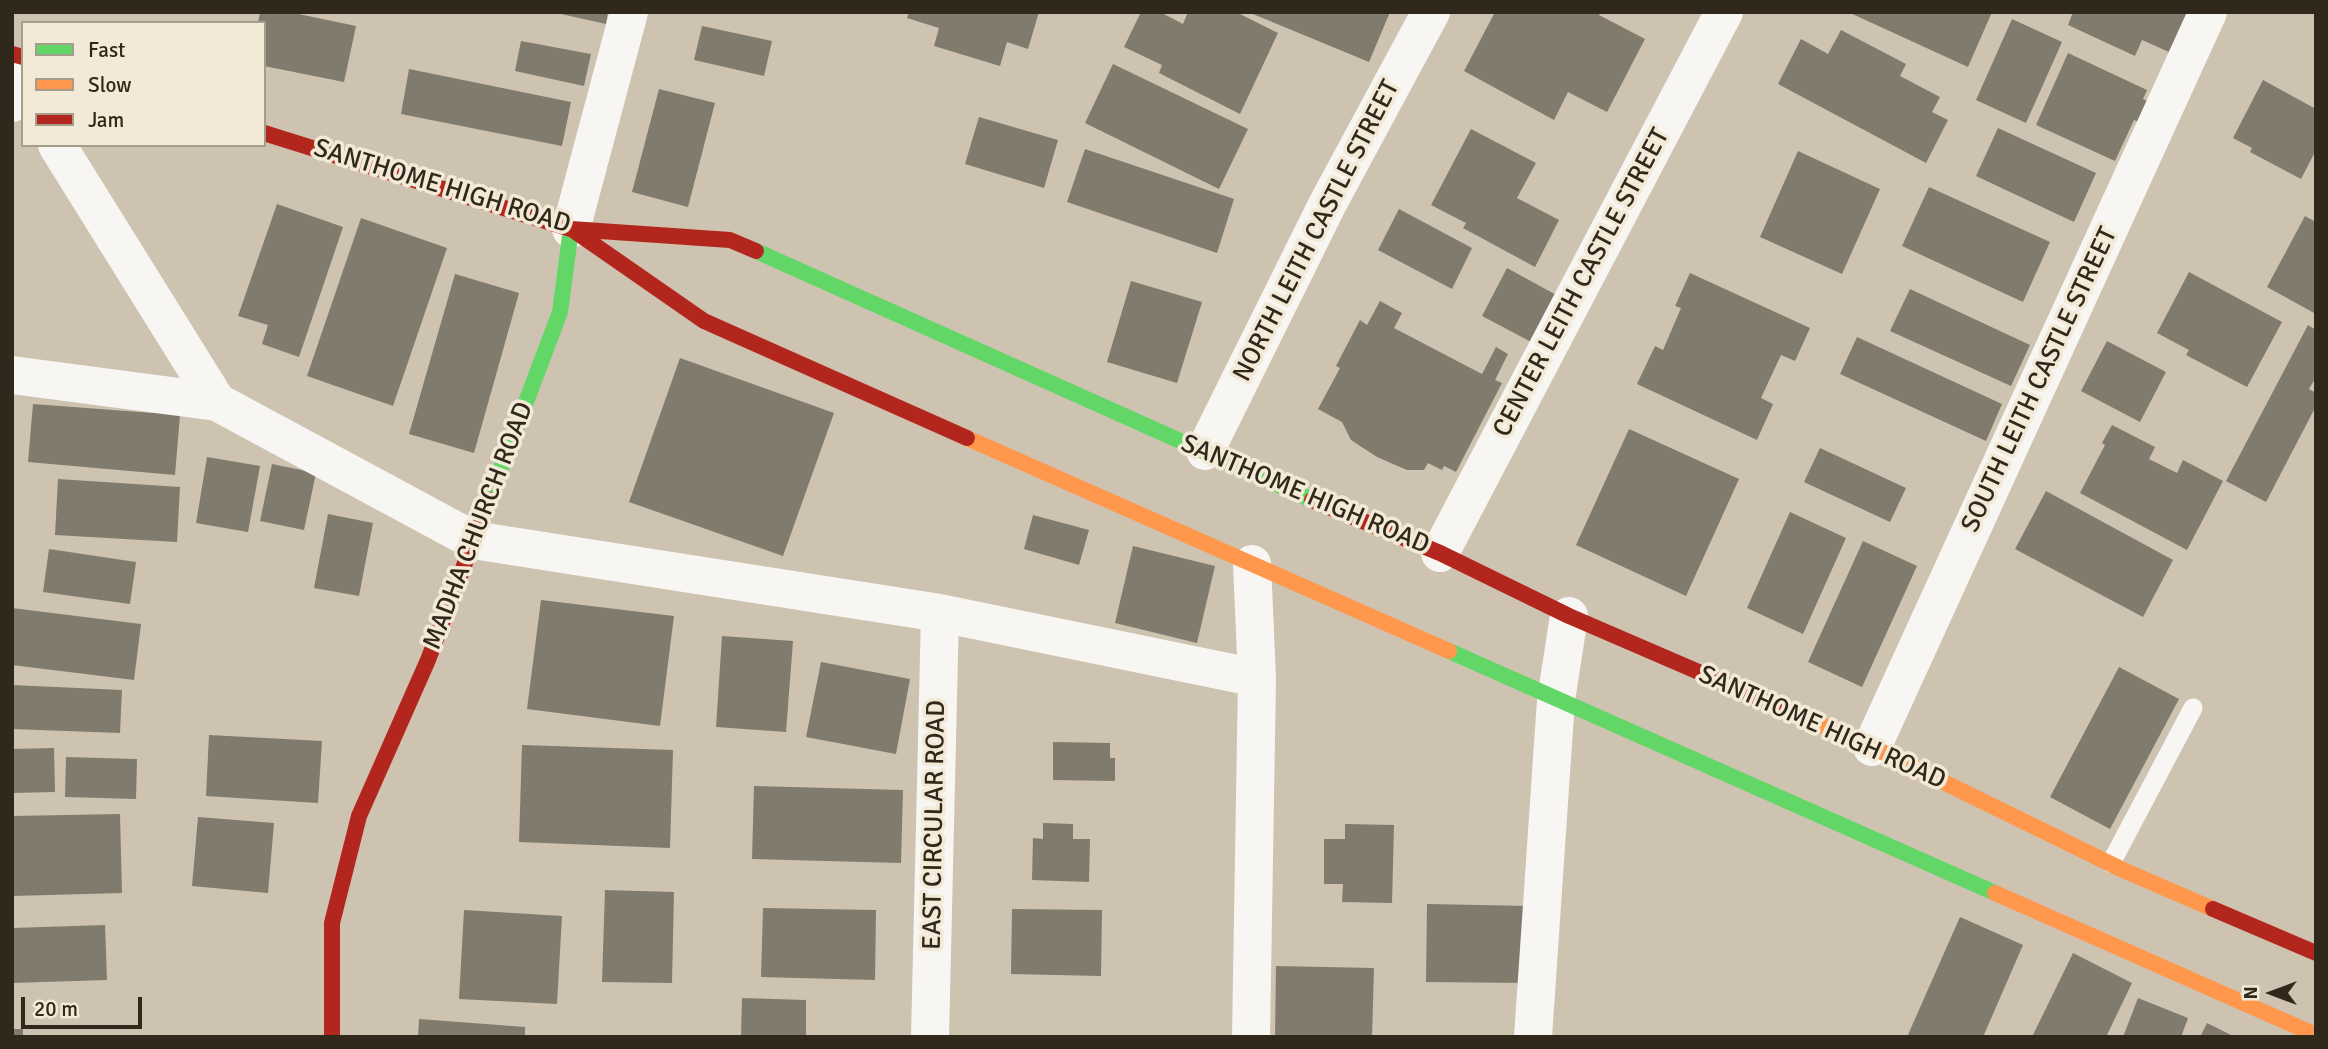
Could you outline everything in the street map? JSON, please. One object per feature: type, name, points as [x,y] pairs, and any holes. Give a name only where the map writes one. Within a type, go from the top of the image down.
[{"type":"main road","name":"SANTHOME HIGH ROAD","points":[[266,133],[571,229],[730,240],[1263,479],[1440,553],[1569,616],[1872,747],[2111,863],[2316,953]]},
{"type":"main road","name":"MADHA CHURCH ROAD","points":[[331,1037],[331,923],[359,816],[428,660],[560,312],[571,229]]},
{"type":"main road","points":[[571,229],[704,321],[2316,1035]]},
{"type":"street","name":"MADHA CHURCH ROAD","points":[[571,229],[629,12]]},
{"type":"street","name":"NORTH LEITH CASTLE STREET","points":[[1205,451],[1328,203],[1431,12]]},
{"type":"street","name":"CENTER LEITH CASTLE STREET","points":[[1440,553],[1724,12]]},
{"type":"street","name":"SOUTH LEITH CASTLE STREET","points":[[1872,747],[2207,12]]},
{"type":"street","points":[[58,147],[217,402]]},
{"type":"street","points":[[12,375],[217,402],[473,540],[940,613],[1257,678]]},
{"type":"street","points":[[1251,1037],[1257,678],[1252,564]]},
{"type":"street","name":"EAST CIRCULAR ROAD","points":[[930,1037],[940,613]]},
{"type":"street","points":[[1533,1037],[1556,700],[1569,616]]},
{"type":"lane","points":[[2111,863],[2193,708]]},
{"type":"building","points":[[260,12],[289,12],[356,26],[344,82],[266,66],[266,21],[258,21]]},
{"type":"building","points":[[552,12],[608,12],[606,24]]},
{"type":"building","points":[[909,12],[1039,12],[1028,49],[1007,42],[1000,66],[934,46],[939,28],[907,18]]},
{"type":"building","points":[[1141,12],[1160,12],[1183,24],[1188,12],[1236,12],[1278,33],[1240,114],[1159,73],[1162,65],[1124,47]]},
{"type":"building","points":[[1248,12],[1390,12],[1369,62]]},
{"type":"building","points":[[1495,12],[1600,12],[1599,15],[1645,39],[1607,112],[1568,92],[1554,120],[1464,71]]},
{"type":"building","points":[[1848,12],[1992,12],[1968,67]]},
{"type":"building","points":[[2073,12],[2187,12],[2169,52],[2142,40],[2135,56],[2068,25]]},
{"type":"building","points":[[2012,19],[2062,42],[2026,123],[1976,100]]},
{"type":"building","points":[[702,26],[772,41],[764,76],[694,60]]},
{"type":"building","points":[[1841,30],[1906,64],[1900,76],[1940,97],[1932,112],[1948,120],[1926,163],[1778,84],[1801,39],[1828,54]]},
{"type":"building","points":[[521,41],[591,54],[584,86],[515,71]]},
{"type":"building","points":[[2068,53],[2147,90],[2143,99],[2152,103],[2143,124],[2134,120],[2115,161],[2036,125]]},
{"type":"building","points":[[1113,64],[1248,129],[1219,189],[1085,123]]},
{"type":"building","points":[[409,69],[571,102],[562,146],[401,114]]},
{"type":"building","points":[[2263,80],[2316,109],[2316,150],[2301,179],[2250,152],[2252,148],[2233,138]]},
{"type":"building","points":[[659,89],[715,103],[688,207],[632,192]]},
{"type":"building","points":[[979,117],[1058,140],[1044,188],[965,164]]},
{"type":"building","points":[[1998,128],[2096,173],[2074,222],[1976,176]]},
{"type":"building","points":[[1471,129],[1536,163],[1517,198],[1559,220],[1535,267],[1463,228],[1466,223],[1431,205]]},
{"type":"building","points":[[1085,149],[1234,199],[1217,253],[1067,202]]},
{"type":"building","points":[[1798,151],[1880,189],[1842,274],[1760,237]]},
{"type":"building","points":[[1929,187],[2050,242],[2023,302],[1902,246]]},
{"type":"building","points":[[277,204],[343,227],[299,357],[262,344],[268,325],[238,316]]},
{"type":"building","points":[[1399,209],[1472,248],[1452,289],[1378,250]]},
{"type":"building","points":[[2305,216],[2316,222],[2316,314],[2267,287]]},
{"type":"building","points":[[361,218],[447,248],[393,406],[307,376]]},
{"type":"building","points":[[1507,268],[1560,297],[1535,344],[1482,316]]},
{"type":"building","points":[[2189,272],[2282,322],[2247,387],[2186,355],[2189,350],[2157,333]]},
{"type":"building","points":[[1690,273],[1810,328],[1795,361],[1781,355],[1761,398],[1773,404],[1757,440],[1637,384],[1655,346],[1663,350],[1681,308],[1675,306]]},
{"type":"building","points":[[455,274],[519,293],[474,453],[409,434]]},
{"type":"building","points":[[1131,281],[1202,302],[1177,383],[1107,362]]},
{"type":"building","points":[[1910,289],[2030,345],[2011,386],[1890,331]]},
{"type":"building","points":[[1380,301],[1402,313],[1394,328],[1482,374],[1496,347],[1508,354],[1495,380],[1502,383],[1456,472],[1444,466],[1442,470],[1428,463],[1424,470],[1407,470],[1377,457],[1351,440],[1342,422],[1318,409],[1340,368],[1336,366],[1360,320],[1367,325]]},
{"type":"building","points":[[2308,325],[2316,330],[2316,377],[2309,389],[2316,393],[2316,406],[2266,502],[2226,481]]},
{"type":"building","points":[[1857,337],[2002,404],[1986,441],[1840,374]]},
{"type":"building","points":[[2107,341],[2166,372],[2140,422],[2081,391]]},
{"type":"building","points":[[680,358],[834,413],[783,556],[629,502]]},
{"type":"building","points":[[33,404],[180,415],[175,475],[28,462]]},
{"type":"building","points":[[2112,425],[2155,447],[2149,459],[2177,473],[2183,460],[2223,481],[2187,550],[2080,493],[2105,445],[2102,443]]},
{"type":"building","points":[[1629,429],[1739,479],[1686,596],[1576,545]]},
{"type":"building","points":[[1820,448],[1906,488],[1890,522],[1804,482]]},
{"type":"building","points":[[207,457],[260,466],[248,532],[196,523]]},
{"type":"building","points":[[272,464],[316,473],[304,530],[260,521]]},
{"type":"building","points":[[58,479],[180,487],[177,542],[55,535]]},
{"type":"building","points":[[2046,491],[2173,560],[2143,617],[2015,549]]},
{"type":"building","points":[[1790,512],[1846,538],[1803,634],[1747,608]]},
{"type":"building","points":[[328,514],[373,523],[359,596],[314,588]]},
{"type":"building","points":[[1033,515],[1089,530],[1079,565],[1024,549]]},
{"type":"building","points":[[1863,541],[1917,566],[1862,687],[1808,662]]},
{"type":"building","points":[[1133,546],[1215,566],[1197,643],[1115,623]]},
{"type":"building","points":[[49,549],[136,562],[130,604],[43,592]]},
{"type":"building","points":[[541,600],[674,616],[660,726],[527,709]]},
{"type":"building","points":[[12,608],[141,624],[134,680],[12,665]]},
{"type":"building","points":[[722,636],[793,641],[786,732],[716,727]]},
{"type":"building","points":[[821,662],[910,679],[896,754],[806,737]]},
{"type":"building","points":[[2119,667],[2179,699],[2110,829],[2050,797]]},
{"type":"building","points":[[12,685],[122,690],[120,733],[12,729]]},
{"type":"building","points":[[209,735],[322,741],[318,803],[206,796]]},
{"type":"building","points":[[1053,742],[1110,743],[1110,758],[1115,758],[1115,781],[1053,780]]},
{"type":"building","points":[[522,745],[673,750],[670,848],[519,842]]},
{"type":"building","points":[[54,748],[55,792],[12,793],[12,749]]},
{"type":"building","points":[[66,757],[137,759],[136,799],[65,797]]},
{"type":"building","points":[[754,786],[903,790],[901,863],[752,859]]},
{"type":"building","points":[[120,814],[122,893],[12,896],[12,816]]},
{"type":"building","points":[[198,817],[274,823],[268,893],[192,886]]},
{"type":"building","points":[[1043,823],[1073,824],[1073,839],[1090,839],[1089,882],[1032,880],[1033,838],[1043,839]]},
{"type":"building","points":[[1345,824],[1394,825],[1392,903],[1342,902],[1343,884],[1324,884],[1324,839],[1345,839]]},
{"type":"building","points":[[605,890],[674,892],[672,983],[602,982]]},
{"type":"building","points":[[1427,904],[1530,906],[1529,983],[1426,982]]},
{"type":"building","points":[[763,908],[876,910],[875,980],[761,977]]},
{"type":"building","points":[[1012,909],[1102,910],[1101,976],[1011,974]]},
{"type":"building","points":[[464,910],[562,916],[557,1004],[459,999]]},
{"type":"building","points":[[1960,917],[2023,945],[1983,1037],[1907,1037]]},
{"type":"building","points":[[105,925],[107,980],[12,983],[12,928]]},
{"type":"building","points":[[2073,953],[2132,983],[2106,1037],[2032,1037]]},
{"type":"building","points":[[1276,966],[1374,968],[1372,1037],[1275,1037]]},
{"type":"building","points":[[742,998],[806,1000],[806,1037],[741,1037]]},
{"type":"building","points":[[2138,998],[2188,1018],[2181,1037],[2123,1037]]},
{"type":"building","points":[[419,1019],[525,1027],[525,1037],[418,1037]]},
{"type":"building","points":[[2207,1023],[2235,1037],[2200,1037]]},
{"type":"building","points":[[12,1029],[23,1029],[23,1037],[12,1037]]},
{"type":"traffic: fast","points":[[489,500],[560,312],[571,229]]},
{"type":"traffic: fast","points":[[756,251],[1312,500]]},
{"type":"traffic: fast","points":[[1449,651],[1995,893]]},
{"type":"traffic: slow","points":[[967,438],[1449,651]]},
{"type":"traffic: slow","points":[[1803,717],[1872,747],[2123,870],[2213,909]]},
{"type":"traffic: slow","points":[[1995,893],[2316,1035]]},
{"type":"traffic: jam","points":[[12,54],[21,56]]},
{"type":"traffic: jam","points":[[266,134],[571,229],[730,240],[756,251]]},
{"type":"traffic: jam","points":[[573,230],[704,321],[967,438]]},
{"type":"traffic: jam","points":[[332,1037],[332,923],[359,816],[428,660],[489,500]]},
{"type":"traffic: jam","points":[[1312,500],[1440,553],[1569,616],[1803,717]]},
{"type":"traffic: jam","points":[[2213,909],[2316,953]]}]
